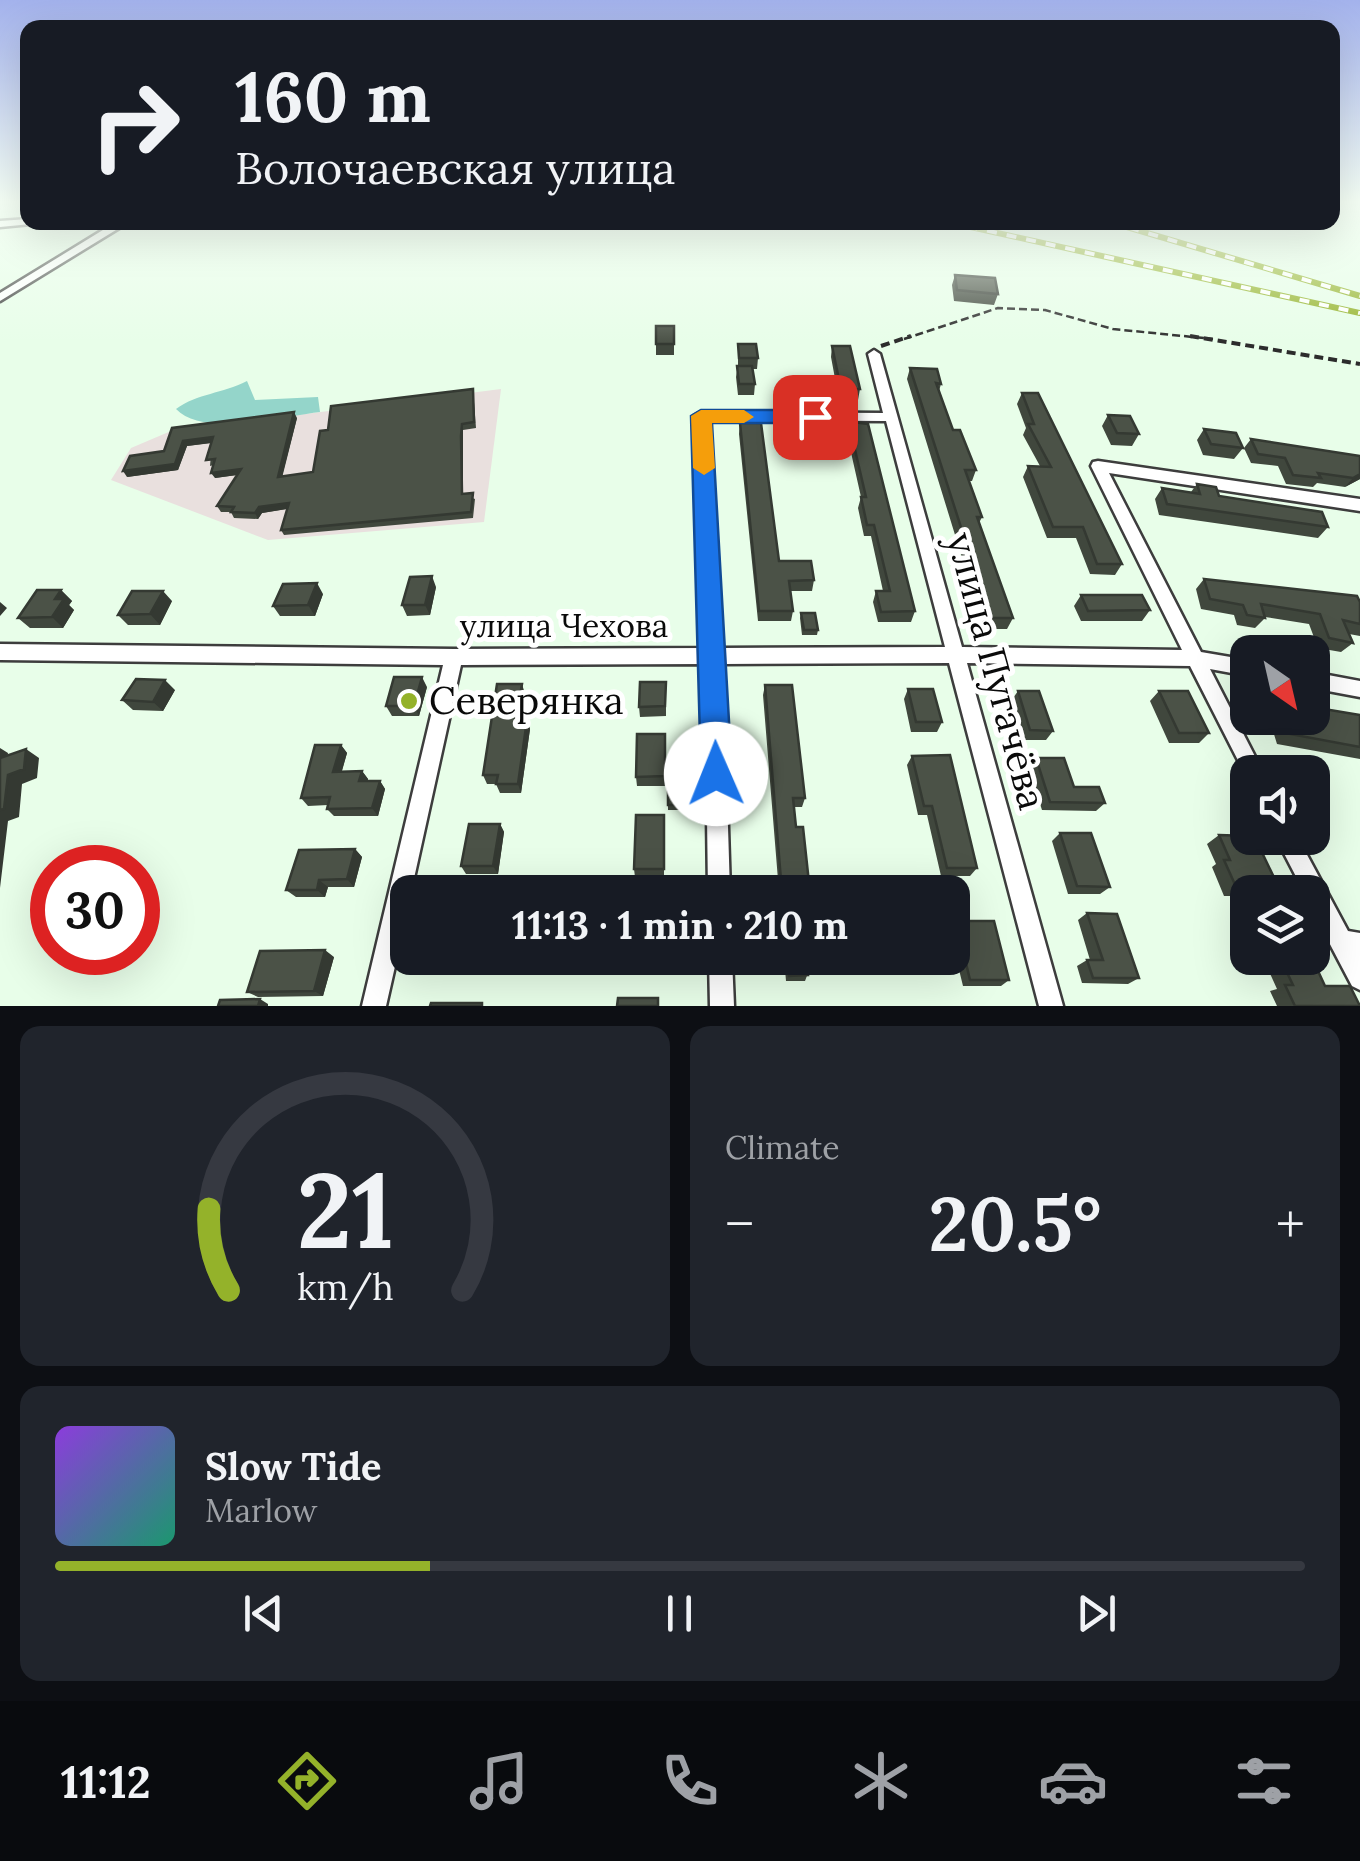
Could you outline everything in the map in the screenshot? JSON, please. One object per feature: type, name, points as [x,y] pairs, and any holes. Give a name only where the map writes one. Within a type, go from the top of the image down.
[{"type":"street","points":[[0,298],[82,248]]},
{"type":"street","name":"улица Пугачёва","points":[[874,354],[1050,1006]]},
{"type":"street","points":[[719,875],[714,656],[701,416],[890,417]]},
{"type":"street","points":[[1244,755],[1098,466],[1360,505]]},
{"type":"street","name":"улица Чехова","points":[[0,652],[454,657],[956,655],[1193,658],[1230,665]]},
{"type":"street","points":[[374,1006],[454,657]]},
{"type":"street","points":[[1330,683],[1360,688]]},
{"type":"street","points":[[1297,855],[1350,943],[1360,978]]},
{"type":"street","points":[[721,975],[722,1006]]},
{"type":"path","points":[[874,354],[872,348],[998,308],[1045,310],[1112,329],[1209,338],[1360,364]]},
{"type":"shaded area","points":[[247,381],[255,400],[318,397],[320,412],[224,424],[188,418],[176,409]]},
{"type":"shaded area","points":[[501,389],[484,522],[268,540],[111,480],[131,448],[171,431]]},
{"type":"building","points":[[955,275],[995,278],[998,294],[957,290]]},
{"type":"building","points":[[656,326],[674,326],[674,344],[656,344]]},
{"type":"building","points":[[738,344],[756,344],[758,358],[739,358]]},
{"type":"building","points":[[832,346],[850,346],[860,389],[841,389]]},
{"type":"building","points":[[737,366],[752,366],[755,384],[739,384]]},
{"type":"building","points":[[910,368],[937,369],[941,384],[936,383],[953,430],[960,430],[976,470],[965,470],[982,517],[977,517],[1013,618],[990,618]]},
{"type":"building","points":[[473,389],[474,422],[462,424],[461,436],[462,494],[473,493],[471,512],[281,530],[289,503],[259,507],[255,513],[231,512],[234,507],[217,506],[241,469],[211,473],[215,459],[206,460],[213,437],[183,441],[175,464],[123,471],[130,456],[164,451],[172,428],[294,412],[278,477],[313,472],[320,431],[328,430],[331,406]]},
{"type":"building","points":[[1022,393],[1038,393],[1122,564],[1097,564],[1083,527],[1053,527],[1028,466],[1051,467],[1028,424],[1034,424]]},
{"type":"building","points":[[1108,415],[1130,416],[1139,434],[1117,433]]},
{"type":"building","points":[[838,420],[868,424],[915,611],[881,612],[876,591],[890,591],[874,525],[867,525],[861,497],[866,497],[852,437],[842,437]]},
{"type":"building","points":[[740,423],[761,423],[779,561],[811,561],[814,580],[789,581],[793,611],[759,611]]},
{"type":"building","points":[[790,423],[804,423],[808,445],[793,445]]},
{"type":"building","points":[[1204,429],[1236,433],[1243,448],[1211,444]]},
{"type":"building","points":[[1251,439],[1360,456],[1360,474],[1353,478],[1318,473],[1321,478],[1293,475],[1285,458],[1258,454]]},
{"type":"building","points":[[1197,484],[1216,487],[1219,496],[1322,512],[1328,527],[1167,504],[1162,488],[1200,494]]},
{"type":"building","points":[[432,576],[425,605],[402,605],[410,577]]},
{"type":"building","points":[[1204,579],[1357,596],[1360,624],[1343,620],[1353,643],[1330,638],[1320,614],[1261,604],[1265,618],[1247,615],[1243,605],[1210,599]]},
{"type":"building","points":[[317,583],[308,605],[273,606],[283,584]]},
{"type":"building","points":[[37,590],[61,590],[55,599],[64,599],[52,617],[18,618]]},
{"type":"building","points":[[132,591],[163,591],[150,614],[118,615]]},
{"type":"building","points":[[1081,595],[1142,595],[1150,610],[1088,611]]},
{"type":"building","points":[[801,613],[815,613],[818,630],[804,630]]},
{"type":"building","points":[[394,677],[422,677],[414,706],[386,706]]},
{"type":"building","points":[[136,679],[165,680],[153,702],[122,700]]},
{"type":"building","points":[[640,682],[666,682],[665,706],[639,707]]},
{"type":"building","points":[[497,684],[522,684],[516,720],[527,720],[518,784],[496,784],[498,775],[483,775]]},
{"type":"building","points":[[765,685],[792,685],[805,798],[793,798],[796,827],[803,827],[808,875],[781,875]]},
{"type":"building","points":[[908,689],[933,689],[942,722],[916,722]]},
{"type":"building","points":[[1018,691],[1039,691],[1053,731],[1030,730]]},
{"type":"building","points":[[1159,691],[1188,691],[1209,733],[1179,733]]},
{"type":"building","points":[[1330,710],[1360,715],[1360,747],[1295,735],[1330,735]]},
{"type":"building","points":[[637,734],[665,734],[665,776],[636,777]]},
{"type":"building","points":[[315,745],[341,745],[333,772],[362,771],[359,781],[380,781],[372,808],[327,809],[330,797],[301,798]]},
{"type":"building","points":[[26,749],[24,769],[8,775],[4,809],[0,810],[0,758]]},
{"type":"building","points":[[950,755],[977,868],[947,868],[932,806],[924,806],[912,756]]},
{"type":"building","points":[[1036,758],[1064,758],[1074,787],[1099,787],[1105,803],[1050,802]]},
{"type":"building","points":[[668,786],[689,786],[689,805],[668,805]]},
{"type":"building","points":[[636,815],[664,815],[664,869],[634,869]]},
{"type":"building","points":[[469,824],[500,824],[493,866],[461,866]]},
{"type":"building","points":[[1060,833],[1091,833],[1110,887],[1077,886]]},
{"type":"building","points":[[1219,835],[1230,835],[1230,855],[1263,855],[1273,875],[1231,875],[1224,860],[1230,860]]},
{"type":"building","points":[[355,849],[347,879],[319,880],[317,890],[286,890],[299,850]]},
{"type":"building","points":[[1087,913],[1117,914],[1139,978],[1093,978],[1087,960],[1103,960]]},
{"type":"building","points":[[970,921],[994,921],[1009,980],[970,980]]},
{"type":"building","points":[[325,950],[314,991],[247,992],[260,951]]},
{"type":"building","points":[[1288,975],[1320,975],[1325,986],[1350,986],[1360,1006],[1295,1006],[1285,985],[1293,985]]},
{"type":"building","points":[[618,998],[658,998],[658,1006],[617,1006]]},
{"type":"building","points":[[260,999],[258,1006],[218,1006],[220,1000]]},
{"type":"building","points":[[482,1003],[482,1006],[430,1006]]},
{"type":"railway","points":[[1065,248],[1360,313]]},
{"type":"railway","points":[[1198,248],[1360,296]]},
{"type":"slow traffic","points":[[704,468],[701,416],[744,417]]},
{"type":"place","name":"Северянка","points":[[409,701]]},
{"type":"route","points":[[716,774],[701,416],[815,417]]}]
